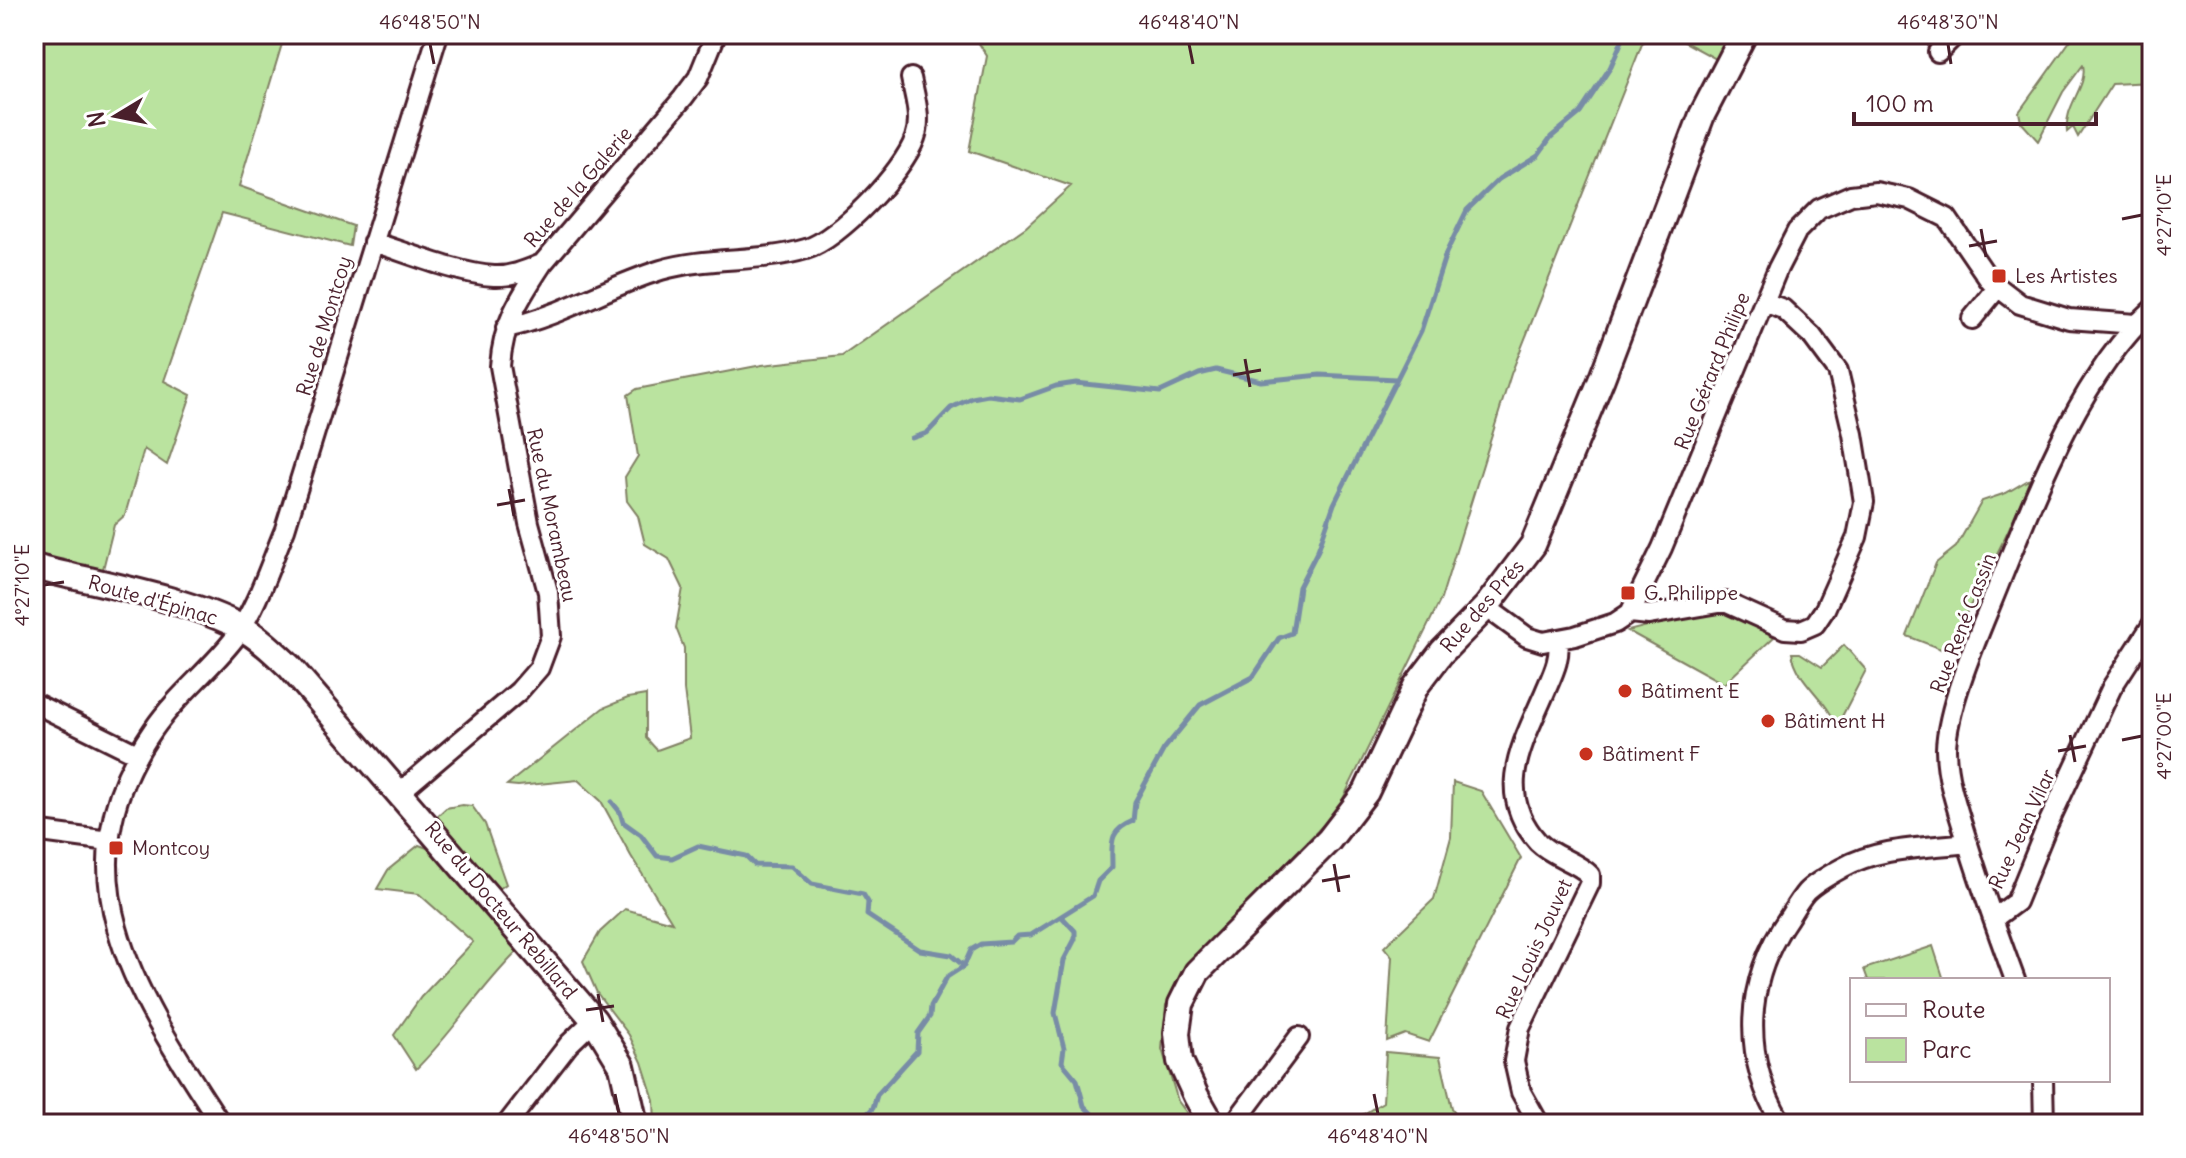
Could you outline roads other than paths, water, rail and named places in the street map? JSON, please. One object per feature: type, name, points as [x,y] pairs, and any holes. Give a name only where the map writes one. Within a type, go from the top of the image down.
[{"type":"street","name":"Rue de Montcoy","points":[[221,1124],[146,998],[123,950],[108,890],[109,841],[117,797],[137,754],[174,704],[242,628],[285,529],[438,34]]},
{"type":"street","name":"Rue de la Galerie","points":[[373,242],[495,276],[542,264],[683,98],[698,78],[716,34]]},
{"type":"street","name":"Rue des Prés","points":[[1212,1124],[1180,1061],[1177,1033],[1181,1004],[1197,972],[1329,840],[1366,792],[1416,686],[1442,652],[1486,607],[1533,545],[1602,378],[1702,115],[1744,34]]},
{"type":"street","points":[[1938,52],[1956,34]]},
{"type":"street","points":[[506,328],[558,312],[657,271],[681,265],[792,253],[827,240],[905,159],[916,138],[918,123],[911,78]]},
{"type":"street","name":"Rue Gérard Philipe","points":[[1630,613],[1662,548],[1764,302],[1797,231],[1819,209],[1851,195],[1876,192],[1909,199],[1947,218],[1990,281],[2020,304],[2069,319],[2136,324]]},
{"type":"street","name":"Rue du Morambeau","points":[[400,792],[519,691],[539,668],[551,636],[548,592],[529,523],[500,366],[512,311],[542,264]]},
{"type":"street","points":[[1972,319],[1998,287]]},
{"type":"street","points":[[1486,607],[1527,637],[1543,642],[1615,623],[1630,613],[1649,615],[1725,602],[1785,629],[1801,630],[1815,624],[1825,609],[1857,537],[1864,502],[1853,434],[1838,371],[1812,336],[1783,309],[1764,302]]},
{"type":"street","name":"Rue René Cassin","points":[[2014,978],[1968,843],[1948,771],[1946,748],[1951,718],[1976,641],[2039,488],[2088,391],[2128,331],[2152,310]]},
{"type":"street","name":"Route d'Épinac","points":[[34,567],[162,600],[216,616],[242,628],[262,641],[290,667],[333,715]]},
{"type":"street","name":"Rue Jean Vilar","points":[[1993,919],[2016,902],[2042,837],[2112,687],[2152,625]]},
{"type":"street","name":"Rue Louis Jouvet","points":[[1539,1124],[1521,1092],[1514,1061],[1520,1028],[1590,883],[1590,875],[1583,868],[1557,856],[1539,842],[1517,806],[1513,782],[1518,755],[1559,659],[1558,639]]},
{"type":"street","points":[[34,703],[137,754]]},
{"type":"street","name":"Rue du Docteur Rebillard","points":[[333,715],[594,1020],[622,1066],[635,1124]]},
{"type":"street","points":[[34,831],[109,841]]},
{"type":"street","points":[[1782,1124],[1770,1105],[1757,1060],[1753,1027],[1757,980],[1778,932],[1807,891],[1845,866],[1887,853],[1968,843]]},
{"type":"street","points":[[507,1124],[569,1044],[594,1020]]},
{"type":"street","points":[[1234,1124],[1299,1037]]},
{"type":"street","points":[[2043,1082],[2044,1124]]},
{"type":"waterway","points":[[1558,34],[1580,39],[1624,34]]},
{"type":"waterway","points":[[872,1124],[867,1118],[877,1095],[917,1051],[918,1033],[930,1016],[931,1006],[947,977],[964,966],[971,950],[981,944],[1011,942],[1017,936],[1031,935],[1093,896],[1098,881],[1112,867],[1115,834],[1133,821],[1135,802],[1164,749],[1200,705],[1253,677],[1279,638],[1292,633],[1299,587],[1318,550],[1334,504],[1421,331],[1446,253],[1467,210],[1499,179],[1538,155],[1551,137],[1580,113],[1610,68],[1625,34]]},
{"type":"waterway","points":[[912,438],[927,433],[951,408],[972,398],[988,395],[1020,399],[1056,386],[1076,383],[1160,392],[1199,374],[1216,370],[1261,381],[1320,375],[1396,379]]},
{"type":"waterway","points":[[612,802],[623,822],[641,835],[657,856],[672,858],[698,846],[746,856],[755,865],[792,866],[812,884],[863,894],[868,902],[867,915],[920,950],[951,955],[964,966]]},
{"type":"waterway","points":[[1062,917],[1075,931],[1075,939],[1064,960],[1055,1013],[1064,1048],[1062,1062],[1077,1080],[1084,1106],[1102,1124]]},
{"type":"place","name":"Les Artistes","points":[[1999,276]]},
{"type":"place","name":"G. Philippe","points":[[1628,593]]},
{"type":"place","name":"Bâtiment E","points":[[1625,691]]},
{"type":"place","name":"Bâtiment H","points":[[1768,721]]},
{"type":"place","name":"Bâtiment F","points":[[1586,754]]},
{"type":"place","name":"Montcoy","points":[[116,848]]}]
